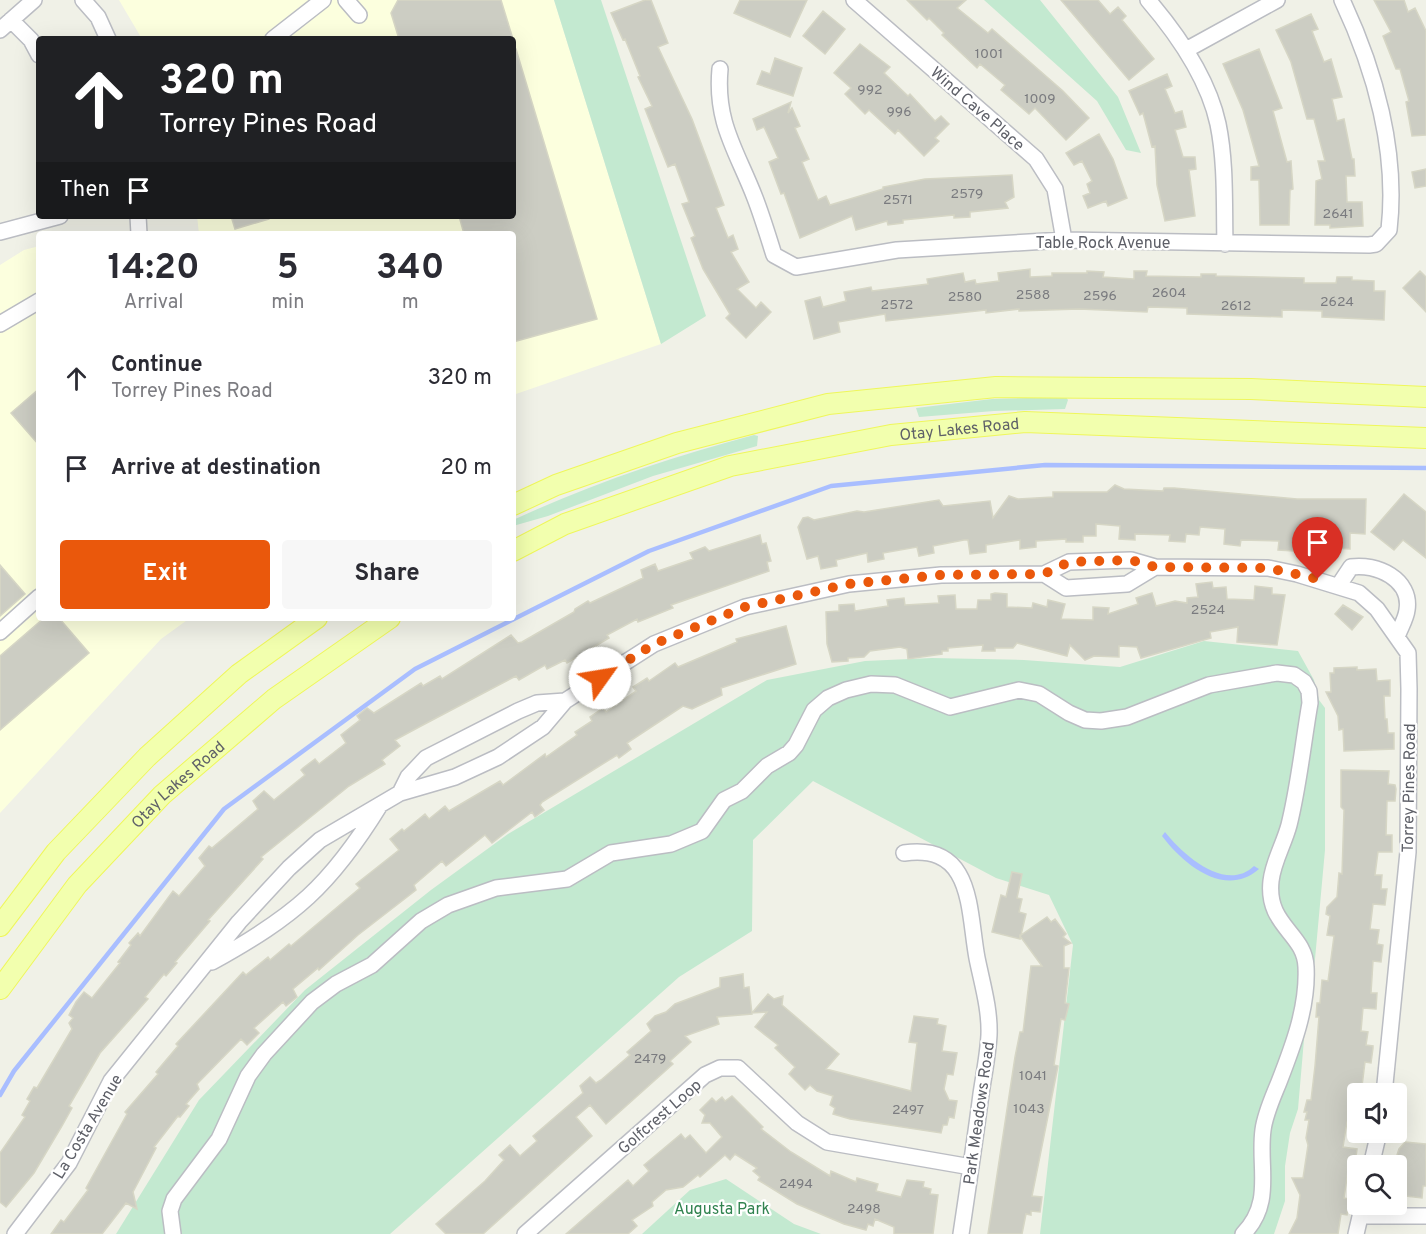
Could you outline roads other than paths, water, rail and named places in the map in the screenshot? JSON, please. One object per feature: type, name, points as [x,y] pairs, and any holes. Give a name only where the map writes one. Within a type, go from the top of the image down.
[{"type":"main road","points":[[516,504],[556,485],[677,443],[828,404],[996,387],[1251,389],[1426,397]]},
{"type":"main road","name":"Otay Lakes Road","points":[[516,548],[565,524],[730,466],[891,435],[1025,422],[1426,438]]},
{"type":"main road","points":[[0,926],[56,852],[147,757],[239,674],[313,621]]},
{"type":"main road","name":"Otay Lakes Road","points":[[0,989],[77,885],[162,795],[274,699],[386,621]]},
{"type":"street","points":[[34,0],[6,25],[31,40],[36,49]]},
{"type":"street","points":[[84,0],[98,17],[107,36]]},
{"type":"street","points":[[277,36],[323,0]]},
{"type":"street","points":[[346,0],[359,15]]},
{"type":"street","name":"Wind Cave Place","points":[[854,0],[1036,159],[1055,189],[1064,240]]},
{"type":"street","points":[[1148,0],[1186,50],[1207,93],[1218,123],[1225,244]]},
{"type":"street","points":[[1186,50],[1277,0]]},
{"type":"street","name":"Table Rock Avenue","points":[[720,69],[718,87],[727,136],[755,198],[774,255],[796,267],[897,250],[1064,240],[1369,245],[1376,244],[1389,230],[1390,179],[1379,104],[1361,45],[1341,0]]},
{"type":"street","points":[[0,232],[49,219]]},
{"type":"street","points":[[0,324],[36,303]]},
{"type":"street","name":"La Costa Avenue","points":[[15,1234],[69,1162],[111,1082],[207,965],[239,922],[289,868],[320,840],[381,803],[400,794],[455,777],[498,758],[543,727],[564,701],[654,644],[745,607],[849,584],[941,575],[1044,574],[1069,562],[1131,560],[1155,567],[1268,568]]},
{"type":"street","points":[[1339,585],[1351,567],[1373,566],[1391,576],[1407,598],[1407,611],[1397,637]]},
{"type":"street","name":"La Costa Avenue","points":[[1044,574],[1066,588],[1127,584],[1155,567]]},
{"type":"street","name":"Torrey Pines Road","points":[[1268,568],[1339,585],[1359,593],[1377,609],[1408,653],[1408,852],[1385,1083]]},
{"type":"street","points":[[0,632],[36,600]]},
{"type":"street","points":[[173,1234],[171,1211],[174,1199],[219,1139],[248,1076],[264,1054],[312,1002],[336,984],[372,965],[421,921],[448,905],[496,888],[567,879],[611,853],[671,844],[702,831],[724,800],[742,791],[767,766],[789,753],[814,710],[828,698],[846,690],[872,684],[895,685],[950,707],[1019,690],[1038,694],[1077,717],[1101,722],[1127,717],[1209,685],[1277,673],[1294,675],[1304,682],[1309,691],[1310,703],[1289,824],[1271,880],[1273,910],[1282,926],[1297,942],[1306,968],[1296,1036],[1263,1127],[1261,1148],[1265,1178],[1262,1197],[1258,1212],[1243,1234]]},
{"type":"street","name":"La Costa Avenue","points":[[400,794],[408,777],[426,758],[537,703],[564,701]]},
{"type":"street","name":"La Costa Avenue","points":[[207,965],[267,930],[311,896],[352,848],[381,803]]},
{"type":"street","name":"Park Meadows Road","points":[[904,852],[920,850],[941,855],[956,868],[971,903],[977,957],[985,991],[989,1034],[961,1234]]},
{"type":"street","name":"Golfcrest Loop","points":[[525,1234],[705,1075],[720,1068],[738,1068],[797,1124],[827,1142],[971,1167]]},
{"type":"street","points":[[1407,1214],[1426,1216]]},
{"type":"street","points":[[1356,1234],[1360,1215]]},
{"type":"water","points":[[1165,832],[1194,860],[1218,873],[1231,875],[1243,873],[1254,866],[1259,869],[1246,877],[1232,880],[1219,879],[1206,874],[1193,867],[1171,847],[1162,836]]},
{"type":"waterway","points":[[516,618],[649,551],[831,486],[1045,465],[1426,468]]},
{"type":"waterway","points":[[0,1095],[14,1071],[224,809],[415,669],[510,621]]},
{"type":"park label","name":"Augusta Park","points":[[722,1208]]}]
